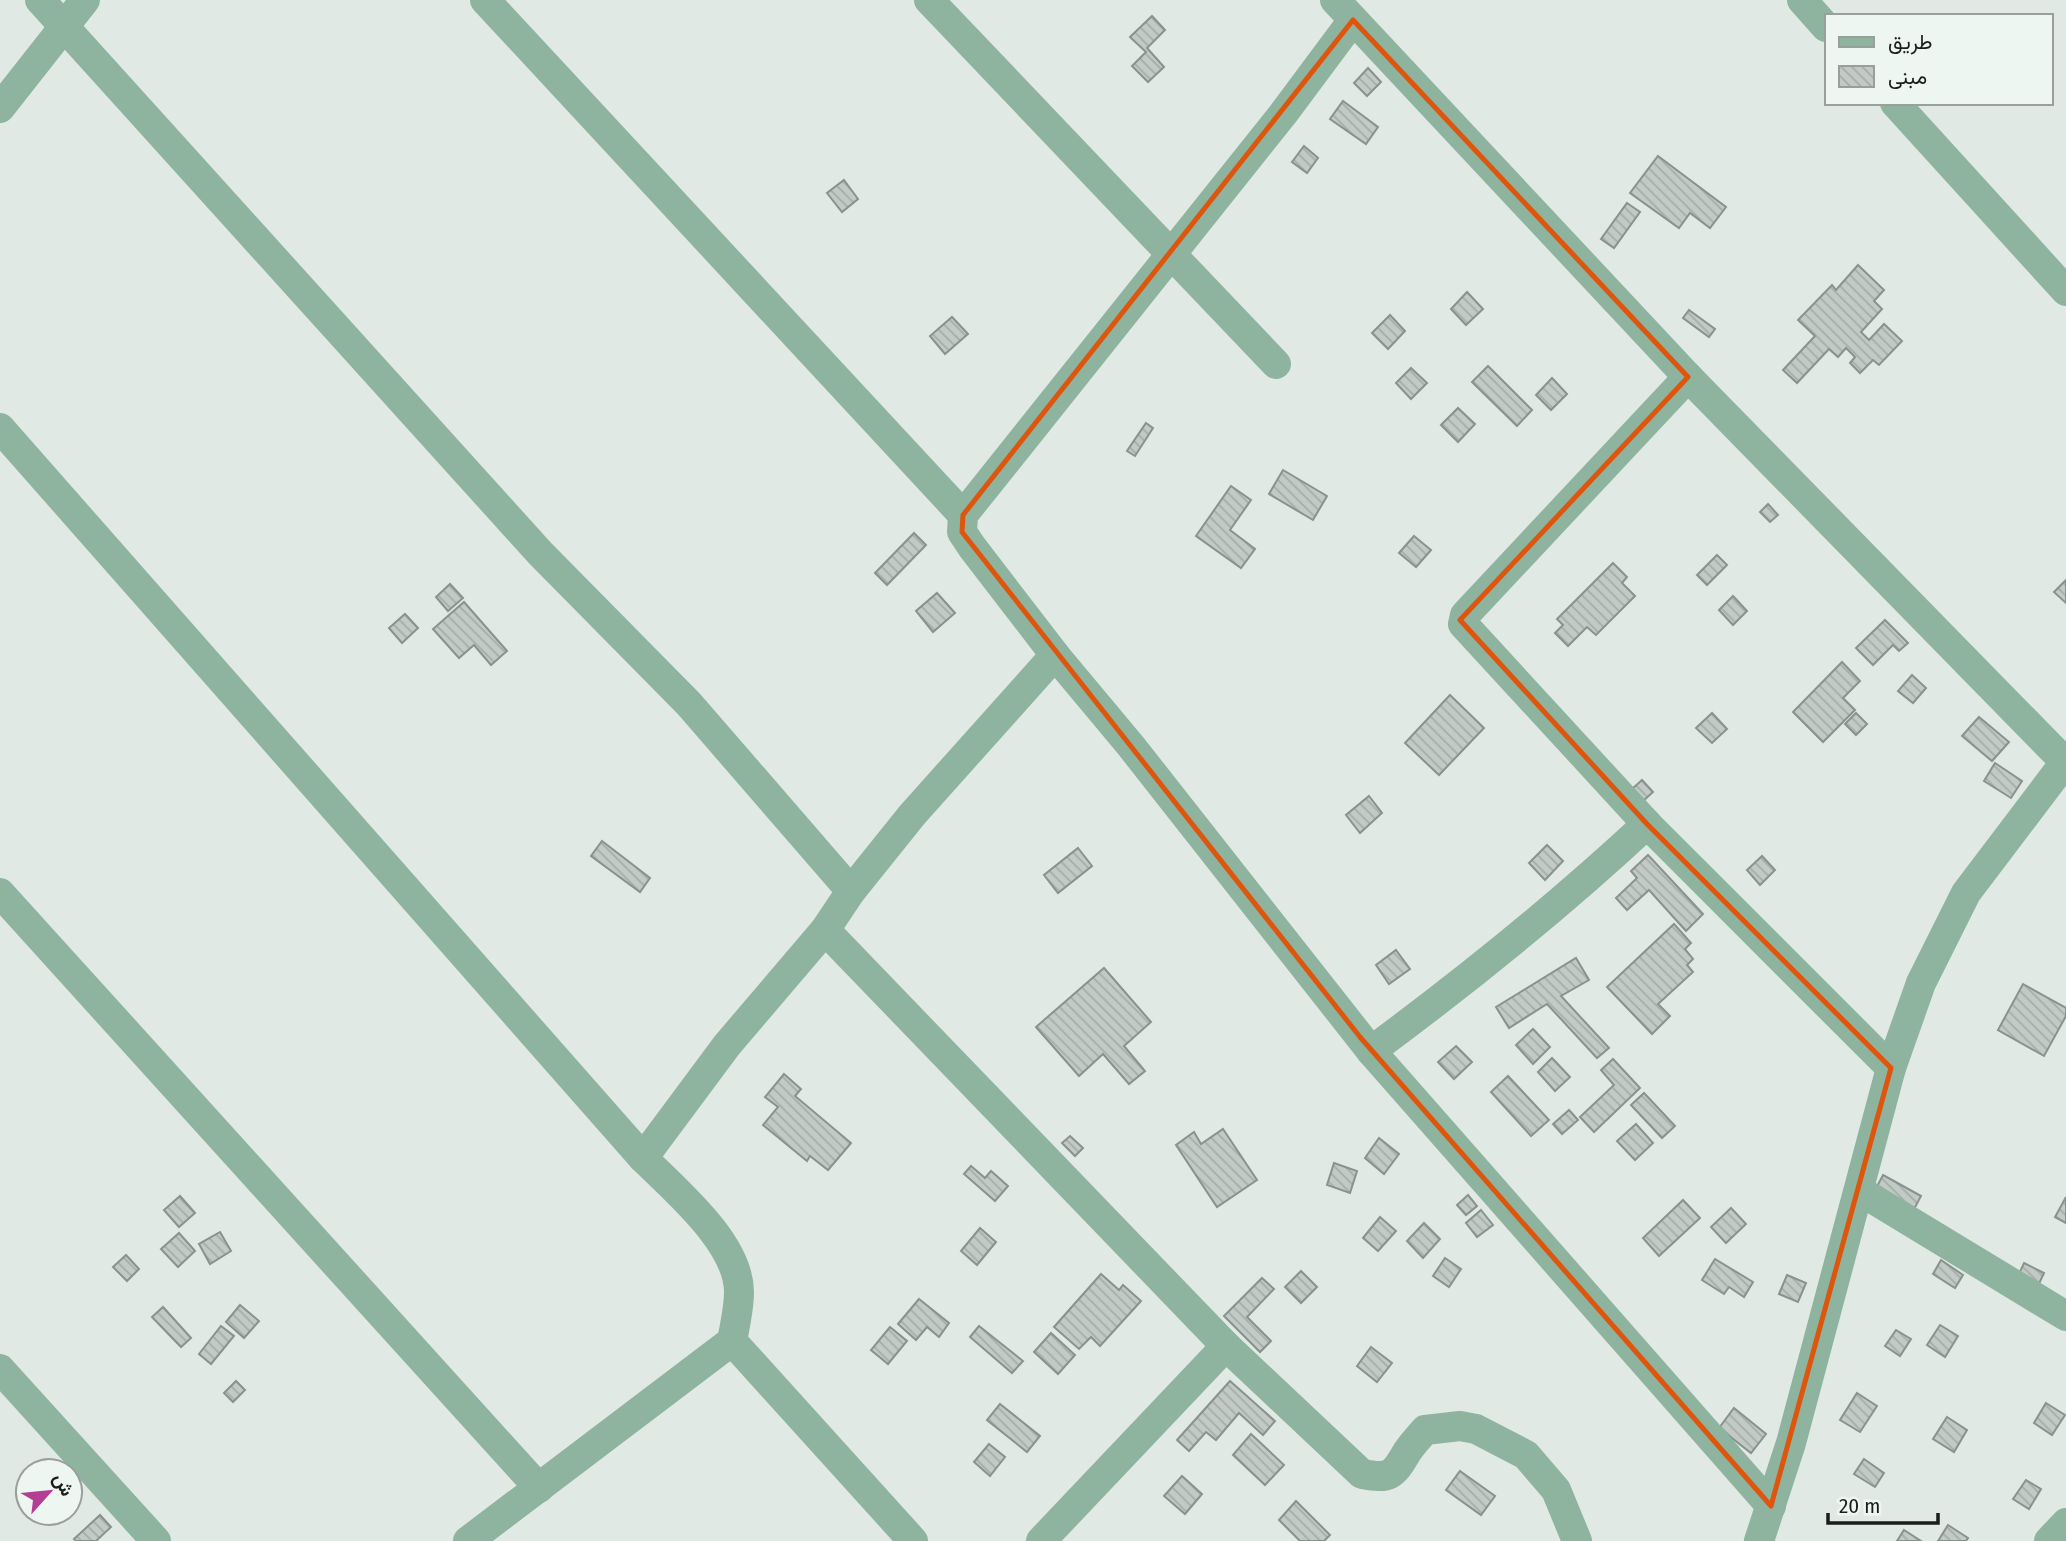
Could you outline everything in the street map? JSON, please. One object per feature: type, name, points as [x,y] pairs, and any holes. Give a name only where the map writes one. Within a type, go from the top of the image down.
[{"type":"street","points":[[40,0],[540,553],[689,704],[851,891]]},
{"type":"street","points":[[0,108],[85,0]]},
{"type":"street","points":[[485,0],[963,515]]},
{"type":"street","points":[[929,0],[1276,364]]},
{"type":"street","points":[[1802,0],[1825,26]]},
{"type":"street","points":[[1759,1541],[1771,1506],[1791,1443],[1891,1068],[1921,983],[1966,893],[2066,762],[1688,377],[1344,10],[1283,114],[963,515],[962,532],[1055,655],[1131,746],[1371,1051],[1771,1506]]},
{"type":"street","points":[[1897,105],[2066,291]]},
{"type":"street","points":[[1688,377],[1465,615],[1463,624],[1647,824],[1891,1068]]},
{"type":"street","points":[[0,428],[643,1158],[704,1219],[730,1255],[739,1291],[732,1341],[468,1541]]},
{"type":"street","points":[[643,1158],[727,1045],[825,930],[851,891],[912,815],[1055,655]]},
{"type":"street","points":[[1371,1051],[1499,954],[1587,880],[1647,824]]},
{"type":"street","points":[[0,893],[539,1488]]},
{"type":"street","points":[[825,930],[1226,1346],[1362,1474],[1380,1477],[1398,1469],[1408,1449],[1425,1430],[1460,1426],[1476,1429],[1526,1455],[1556,1490],[1577,1541]]},
{"type":"street","points":[[1860,1191],[2066,1317]]},
{"type":"street","points":[[732,1341],[913,1541]]},
{"type":"street","points":[[1041,1541],[1226,1346]]},
{"type":"street","points":[[0,1369],[156,1541]]},
{"type":"street","points":[[2049,1541],[2066,1523]]},
{"type":"highlighted area","points":[[1353,20],[1688,377],[1460,620],[1647,824],[1891,1068],[1771,1506],[1360,1037],[962,532],[963,515]]},
{"type":"building","points":[[1152,16],[1165,30],[1147,48],[1164,67],[1148,82],[1132,66],[1146,52],[1130,37]]},
{"type":"building","points":[[1368,68],[1381,82],[1367,96],[1354,83]]},
{"type":"building","points":[[1343,101],[1378,127],[1366,144],[1330,119]]},
{"type":"building","points":[[1304,146],[1318,158],[1307,173],[1292,162]]},
{"type":"building","points":[[1658,156],[1726,207],[1710,228],[1690,213],[1679,228],[1630,193]]},
{"type":"building","points":[[844,180],[858,199],[842,212],[827,193]]},
{"type":"building","points":[[1627,203],[1640,212],[1614,248],[1601,239]]},
{"type":"building","points":[[1858,265],[1884,290],[1874,301],[1882,309],[1861,332],[1869,340],[1884,324],[1902,341],[1879,365],[1873,360],[1860,373],[1850,363],[1855,357],[1846,348],[1838,357],[1829,349],[1797,383],[1783,370],[1815,336],[1798,320],[1832,285],[1836,290]]},
{"type":"building","points":[[1467,292],[1483,309],[1466,325],[1451,309]]},
{"type":"building","points":[[1689,310],[1715,329],[1709,337],[1683,318]]},
{"type":"building","points":[[1390,315],[1405,331],[1388,349],[1372,333]]},
{"type":"building","points":[[952,317],[968,334],[945,354],[930,336]]},
{"type":"building","points":[[1488,366],[1532,410],[1517,426],[1472,382]]},
{"type":"building","points":[[1411,368],[1427,383],[1411,399],[1396,383]]},
{"type":"building","points":[[1552,378],[1567,394],[1551,410],[1536,395]]},
{"type":"building","points":[[1458,408],[1475,424],[1458,442],[1441,425]]},
{"type":"building","points":[[1146,423],[1153,428],[1135,456],[1127,451]]},
{"type":"building","points":[[1283,470],[1327,496],[1313,520],[1269,494]]},
{"type":"building","points":[[1231,486],[1251,500],[1230,530],[1255,549],[1241,568],[1196,536]]},
{"type":"building","points":[[1768,504],[1778,515],[1770,522],[1760,512]]},
{"type":"building","points":[[914,533],[926,545],[887,585],[875,573]]},
{"type":"building","points":[[1414,536],[1431,550],[1416,567],[1399,553]]},
{"type":"building","points":[[1717,555],[1727,565],[1707,585],[1697,575]]},
{"type":"building","points":[[1613,563],[1627,577],[1622,583],[1635,596],[1596,635],[1587,627],[1568,646],[1555,633],[1563,625],[1557,619]]},
{"type":"building","points":[[2066,580],[2066,603],[2054,592]]},
{"type":"building","points":[[450,584],[463,598],[448,611],[436,597]]},
{"type":"building","points":[[937,593],[955,613],[933,632],[916,611]]},
{"type":"building","points":[[1733,596],[1747,611],[1733,625],[1719,610]]},
{"type":"building","points":[[464,602],[507,651],[491,665],[474,645],[459,658],[433,629]]},
{"type":"building","points":[[405,614],[418,628],[402,643],[389,628]]},
{"type":"building","points":[[1885,620],[1908,643],[1899,651],[1893,645],[1873,665],[1856,648]]},
{"type":"building","points":[[1842,662],[1860,681],[1843,698],[1855,710],[1823,742],[1793,712]]},
{"type":"building","points":[[1912,675],[1926,688],[1913,703],[1898,691]]},
{"type":"building","points":[[1450,695],[1484,728],[1439,775],[1405,743]]},
{"type":"building","points":[[1712,713],[1727,729],[1712,743],[1696,728]]},
{"type":"building","points":[[1856,713],[1867,724],[1856,735],[1845,724]]},
{"type":"building","points":[[1979,717],[2009,742],[1992,761],[1962,736]]},
{"type":"building","points":[[1995,763],[2022,781],[2011,798],[1984,781]]},
{"type":"building","points":[[1642,780],[1653,792],[1643,801],[1632,789]]},
{"type":"building","points":[[1369,796],[1382,813],[1360,833],[1346,815]]},
{"type":"building","points":[[602,841],[650,878],[640,892],[591,856]]},
{"type":"building","points":[[1547,845],[1563,861],[1545,880],[1529,863]]},
{"type":"building","points":[[1078,848],[1092,866],[1058,893],[1044,875]]},
{"type":"building","points":[[1648,855],[1703,914],[1686,931],[1649,890],[1627,910],[1616,898],[1637,878],[1631,871]]},
{"type":"building","points":[[1762,856],[1775,870],[1760,885],[1747,870]]},
{"type":"building","points":[[1674,924],[1691,943],[1685,949],[1693,959],[1687,965],[1693,972],[1658,1004],[1670,1016],[1652,1034],[1607,987]]},
{"type":"building","points":[[1396,950],[1410,969],[1389,984],[1376,965]]},
{"type":"building","points":[[1576,958],[1589,980],[1561,996],[1609,1048],[1597,1058],[1547,1004],[1509,1028],[1496,1007]]},
{"type":"building","points":[[1104,968],[1151,1022],[1124,1046],[1145,1071],[1129,1084],[1103,1054],[1079,1076],[1036,1027]]},
{"type":"building","points":[[2023,984],[2066,1008],[2066,1016],[2044,1056],[1998,1030]]},
{"type":"building","points":[[1533,1029],[1550,1047],[1533,1064],[1516,1045]]},
{"type":"building","points":[[1456,1046],[1472,1062],[1454,1079],[1438,1062]]},
{"type":"building","points":[[1552,1058],[1570,1077],[1555,1091],[1538,1072]]},
{"type":"building","points":[[1613,1059],[1640,1088],[1594,1132],[1580,1117],[1614,1085],[1601,1070]]},
{"type":"building","points":[[784,1074],[801,1089],[795,1096],[851,1143],[828,1170],[810,1156],[807,1161],[763,1125],[778,1107],[765,1097]]},
{"type":"building","points":[[1508,1076],[1549,1120],[1531,1136],[1491,1092]]},
{"type":"building","points":[[1644,1093],[1675,1126],[1662,1138],[1631,1105]]},
{"type":"building","points":[[1569,1110],[1578,1120],[1562,1134],[1553,1124]]},
{"type":"building","points":[[1636,1124],[1653,1143],[1635,1160],[1617,1141]]},
{"type":"building","points":[[1223,1129],[1257,1180],[1217,1207],[1176,1145],[1194,1132],[1201,1144]]},
{"type":"building","points":[[1070,1136],[1083,1148],[1075,1156],[1062,1143]]},
{"type":"building","points":[[1379,1138],[1399,1154],[1384,1174],[1365,1158]]},
{"type":"building","points":[[1334,1163],[1357,1171],[1350,1193],[1327,1185]]},
{"type":"building","points":[[971,1166],[985,1178],[991,1171],[1008,1186],[995,1201],[964,1174]]},
{"type":"building","points":[[1883,1175],[1921,1196],[1910,1217],[1872,1196]]},
{"type":"building","points":[[1468,1195],[1477,1206],[1466,1215],[1457,1205]]},
{"type":"building","points":[[180,1196],[195,1213],[179,1227],[164,1210]]},
{"type":"building","points":[[2066,1197],[2066,1223],[2055,1217]]},
{"type":"building","points":[[1683,1200],[1700,1218],[1659,1256],[1643,1238]]},
{"type":"building","points":[[1731,1208],[1746,1224],[1726,1243],[1711,1227]]},
{"type":"building","points":[[1481,1210],[1493,1225],[1477,1237],[1466,1223]]},
{"type":"building","points":[[1380,1217],[1396,1231],[1378,1251],[1363,1238]]},
{"type":"building","points":[[1424,1223],[1440,1239],[1423,1258],[1407,1241]]},
{"type":"building","points":[[980,1228],[996,1242],[977,1265],[961,1251]]},
{"type":"building","points":[[220,1232],[231,1251],[210,1264],[199,1244]]},
{"type":"building","points":[[179,1233],[195,1251],[178,1267],[161,1249]]},
{"type":"building","points":[[126,1255],[139,1269],[127,1281],[113,1267]]},
{"type":"building","points":[[1445,1258],[1461,1269],[1449,1287],[1433,1276]]},
{"type":"building","points":[[1715,1259],[1753,1282],[1744,1297],[1729,1287],[1724,1294],[1702,1280]]},
{"type":"building","points":[[1941,1260],[1963,1275],[1955,1288],[1933,1274]]},
{"type":"building","points":[[2024,1263],[2044,1273],[2038,1286],[2018,1276]]},
{"type":"building","points":[[1301,1271],[1317,1287],[1301,1303],[1285,1287]]},
{"type":"building","points":[[1101,1274],[1119,1290],[1123,1285],[1141,1301],[1100,1346],[1091,1337],[1079,1349],[1054,1327]]},
{"type":"building","points":[[1787,1275],[1806,1283],[1798,1302],[1779,1294]]},
{"type":"building","points":[[1262,1278],[1274,1289],[1247,1317],[1271,1341],[1260,1352],[1224,1316]]},
{"type":"building","points":[[919,1299],[949,1323],[939,1337],[927,1327],[916,1340],[898,1324]]},
{"type":"building","points":[[240,1305],[259,1321],[244,1338],[226,1322]]},
{"type":"building","points":[[163,1307],[191,1338],[181,1347],[152,1317]]},
{"type":"building","points":[[1940,1325],[1958,1336],[1945,1357],[1927,1345]]},
{"type":"building","points":[[221,1326],[234,1336],[211,1364],[199,1354]]},
{"type":"building","points":[[979,1326],[1023,1361],[1012,1373],[970,1337]]},
{"type":"building","points":[[890,1327],[907,1341],[888,1364],[871,1350]]},
{"type":"building","points":[[1896,1330],[1911,1339],[1900,1356],[1885,1346]]},
{"type":"building","points":[[1051,1333],[1075,1355],[1058,1374],[1034,1352]]},
{"type":"building","points":[[1371,1347],[1392,1363],[1377,1382],[1357,1366]]},
{"type":"building","points":[[236,1381],[245,1390],[233,1402],[224,1393]]},
{"type":"building","points":[[1230,1381],[1275,1421],[1263,1435],[1239,1413],[1216,1440],[1206,1432],[1189,1451],[1177,1440]]},
{"type":"building","points":[[1857,1393],[1877,1406],[1860,1432],[1840,1420]]},
{"type":"building","points":[[2046,1403],[2065,1415],[2052,1435],[2034,1423]]},
{"type":"building","points":[[1000,1404],[1040,1436],[1027,1452],[987,1420]]},
{"type":"building","points":[[1734,1408],[1766,1434],[1751,1453],[1719,1428]]},
{"type":"building","points":[[1947,1417],[1967,1430],[1954,1452],[1933,1439]]},
{"type":"building","points":[[1251,1434],[1284,1465],[1265,1485],[1233,1455]]},
{"type":"building","points":[[989,1444],[1005,1457],[990,1476],[974,1462]]},
{"type":"building","points":[[1864,1459],[1884,1473],[1875,1487],[1854,1474]]},
{"type":"building","points":[[1460,1471],[1495,1496],[1481,1515],[1446,1490]]},
{"type":"building","points":[[1182,1476],[1202,1494],[1185,1514],[1164,1496]]},
{"type":"building","points":[[2026,1480],[2041,1489],[2029,1509],[2013,1499]]},
{"type":"building","points":[[1296,1501],[1330,1535],[1324,1541],[1300,1541],[1279,1520]]},
{"type":"building","points":[[100,1515],[111,1527],[96,1541],[74,1539]]},
{"type":"building","points":[[1948,1525],[1968,1538],[1966,1541],[1938,1541]]},
{"type":"building","points":[[1904,1530],[1921,1541],[1897,1541]]}]
